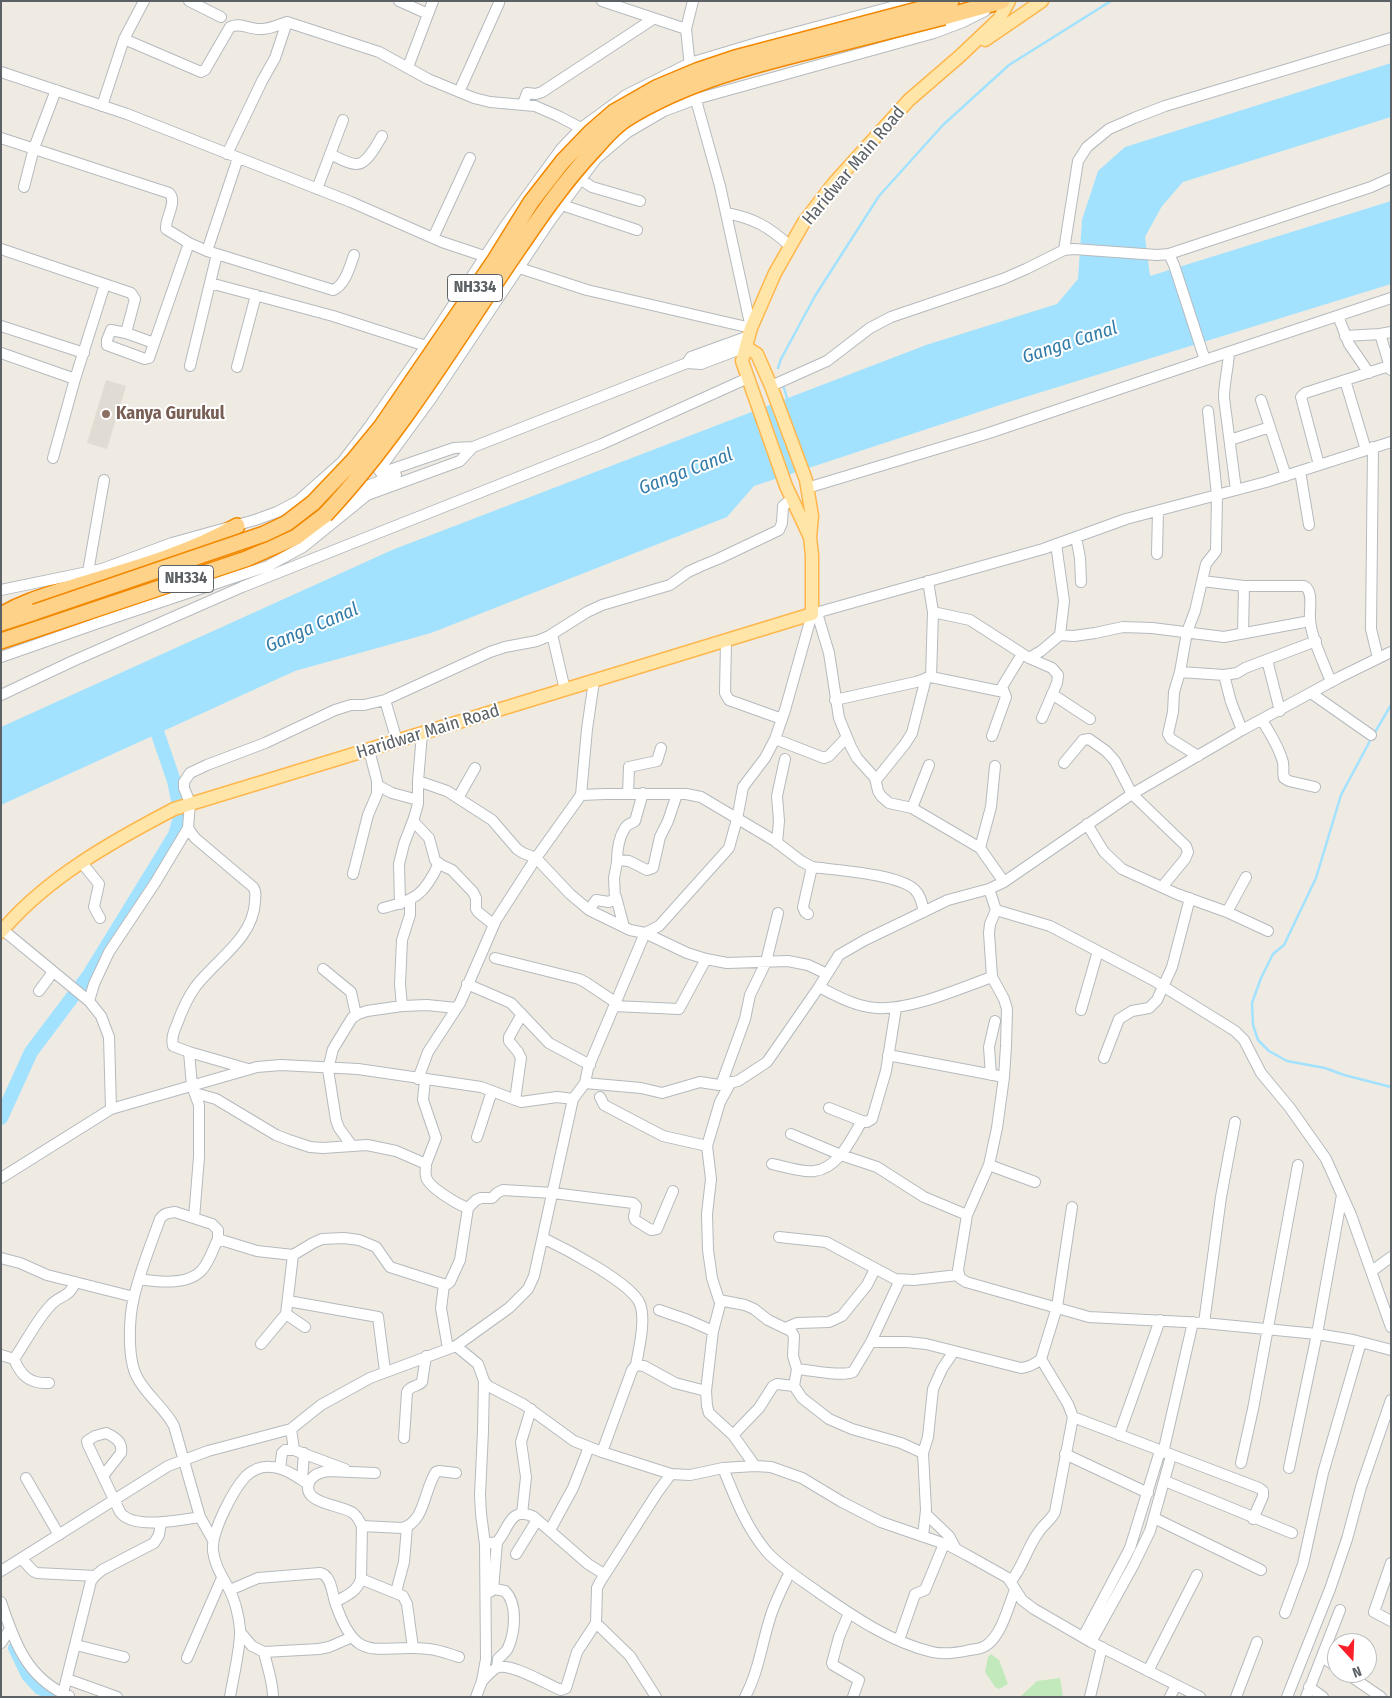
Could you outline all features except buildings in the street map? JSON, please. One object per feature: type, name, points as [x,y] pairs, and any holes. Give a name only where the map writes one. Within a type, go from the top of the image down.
[{"type":"highway","name":"NH334","points":[[1,623],[264,534],[287,523],[313,503],[353,461],[381,427],[495,260],[531,202],[557,168],[591,132],[614,112],[656,88],[699,70],[782,45],[945,8],[1002,2]]},
{"type":"highway","name":"NH334","points":[[1,641],[246,558],[296,537],[326,515],[356,481],[406,416],[511,260],[574,171],[604,138],[624,120],[671,95],[698,84],[751,66],[945,8]]},
{"type":"highway","points":[[1,615],[34,598],[144,565],[212,540],[237,526]]},
{"type":"main road","name":"Haridwar Main Road","points":[[960,56],[1042,1]]},
{"type":"main road","name":"Haridwar Main Road","points":[[810,537],[786,486],[742,361],[749,337],[775,273],[804,222],[834,183],[909,100],[999,19],[1002,2]]},
{"type":"main road","name":"Haridwar Main Road","points":[[2,931],[40,893],[114,840],[183,806],[814,614],[810,537],[812,516],[806,484],[772,388],[749,337]]},
{"type":"street","points":[[102,106],[124,39],[144,1]]},
{"type":"street","points":[[399,1],[428,14]]},
{"type":"street","points":[[408,67],[433,1]]},
{"type":"street","points":[[602,1],[686,29]]},
{"type":"street","points":[[692,1],[686,29],[692,86],[726,213],[749,337]]},
{"type":"street","points":[[1,590],[102,568],[181,540],[237,526],[277,512],[298,501],[342,462],[394,393],[484,256],[562,148],[581,128],[626,95],[690,63],[760,42],[914,1]]},
{"type":"street","points":[[192,2],[221,17]]},
{"type":"street","points":[[473,447],[454,448],[384,472],[379,470],[431,399],[580,179],[596,159],[628,132],[664,112],[696,99],[934,33],[963,22],[1002,2]]},
{"type":"street","points":[[459,92],[499,3]]},
{"type":"street","points":[[523,104],[527,93],[536,94],[542,92],[653,19]]},
{"type":"street","points":[[124,39],[203,72],[233,25],[241,25],[258,30],[287,22],[378,52],[428,79],[480,101],[535,106],[581,128]]},
{"type":"street","points":[[227,154],[275,58],[287,22]]},
{"type":"street","points":[[1069,250],[1078,161],[1088,147],[1110,129],[1165,106],[1391,38]]},
{"type":"street","points":[[1,72],[102,106],[317,188],[433,238],[587,290],[749,337]]},
{"type":"street","points":[[24,187],[34,148],[56,90]]},
{"type":"street","points":[[317,188],[343,120]]},
{"type":"street","points":[[330,154],[353,163],[362,162],[367,158],[382,136]]},
{"type":"street","points":[[1,138],[169,193],[172,195],[173,200],[166,220],[166,229],[189,243],[212,252],[334,290],[338,288],[343,280],[354,255]]},
{"type":"street","points":[[190,366],[210,283],[212,252],[238,158]]},
{"type":"street","points":[[433,238],[470,158]]},
{"type":"street","points":[[772,388],[822,364],[870,328],[891,316],[1003,279],[1069,250],[1169,254],[1372,187],[1391,178]]},
{"type":"street","points":[[580,179],[592,187],[640,201]]},
{"type":"street","points":[[562,205],[637,230]]},
{"type":"street","points":[[726,213],[742,216],[762,224],[790,246]]},
{"type":"street","points":[[154,343],[111,330],[106,340],[107,344],[147,359],[150,356],[189,243]]},
{"type":"street","points":[[1,249],[133,295],[135,299],[126,333]]},
{"type":"street","points":[[1169,254],[1205,360]]},
{"type":"street","points":[[210,283],[333,316],[426,346]]},
{"type":"street","points":[[53,458],[75,379],[105,284]]},
{"type":"street","points":[[238,367],[256,295]]},
{"type":"street","points":[[806,484],[989,433],[1391,298]]},
{"type":"street","points":[[1338,316],[1345,336],[1369,373]]},
{"type":"street","points":[[1,326],[84,353]]},
{"type":"street","points":[[1319,465],[1301,397],[1305,393],[1390,368],[1385,333],[1345,336]]},
{"type":"street","points":[[326,515],[367,486],[473,447],[687,363],[691,357],[749,337]]},
{"type":"street","points":[[1228,353],[1224,391],[1236,490]]},
{"type":"street","points":[[1,354],[75,379]]},
{"type":"street","points":[[1,695],[82,657],[242,587],[602,444],[748,378]]},
{"type":"street","points":[[1345,380],[1369,449],[1371,629],[1378,658]]},
{"type":"street","points":[[1261,400],[1286,476]]},
{"type":"street","points":[[1198,756],[1171,739],[1168,734],[1173,712],[1174,692],[1180,672],[1187,632],[1207,560],[1216,551],[1217,495],[1208,411]]},
{"type":"street","points":[[1230,440],[1270,427]]},
{"type":"street","points":[[814,614],[1056,544],[1126,519],[1286,476],[1391,442]]},
{"type":"street","points":[[1,657],[268,566],[303,547],[367,496],[460,461],[473,447]]},
{"type":"street","points":[[1300,471],[1309,525]]},
{"type":"street","points":[[88,572],[104,480]]},
{"type":"street","points":[[248,1069],[175,1048],[172,1044],[180,1015],[190,994],[197,984],[237,943],[249,926],[254,910],[256,892],[254,887],[195,838],[188,828],[183,806],[184,782],[187,777],[194,770],[265,743],[335,710],[351,705],[364,705],[385,700],[490,652],[537,641],[602,605],[670,585],[688,572],[771,536],[781,527],[783,506],[792,499]]},
{"type":"street","points":[[1157,554],[1158,511]]},
{"type":"street","points":[[1076,537],[1080,558],[1081,582]]},
{"type":"street","points":[[1056,544],[1064,601],[1060,635]]},
{"type":"street","points":[[876,780],[912,733],[928,677],[933,612],[928,581]]},
{"type":"street","points":[[1202,581],[1244,586],[1307,587],[1310,593],[1310,621],[1331,682]]},
{"type":"street","points":[[1243,633],[1244,586]]},
{"type":"street","points":[[933,612],[970,620],[1026,656],[1052,668],[1059,678],[1042,718]]},
{"type":"street","points":[[814,614],[829,653],[835,700],[846,738],[857,758],[876,780],[878,791],[885,801],[912,808],[980,848],[1004,882]]},
{"type":"street","points":[[1,1571],[162,1470],[184,1459],[291,1429],[338,1394],[385,1371],[452,1347],[509,1308],[528,1289],[534,1276],[543,1238],[573,1099],[585,1083],[590,1065],[614,1004],[645,933],[659,926],[728,848],[737,819],[743,787],[765,758],[775,739],[814,614]]},
{"type":"street","points":[[992,736],[1006,697],[1002,687],[1004,682],[1026,656],[1040,651],[1060,635],[1096,633],[1122,627],[1152,628],[1218,637],[1310,621]]},
{"type":"street","points":[[552,634],[565,690]]},
{"type":"street","points":[[726,640],[724,693],[726,697],[729,700],[782,719]]},
{"type":"street","points":[[1180,672],[1224,675],[1237,673],[1245,668],[1316,641]]},
{"type":"street","points":[[585,1083],[641,1088],[662,1094],[700,1082],[726,1084],[738,1081],[767,1062],[839,955],[865,940],[948,900],[989,889],[1004,882],[1132,794],[1242,730],[1391,652]]},
{"type":"street","points":[[1267,660],[1280,710]]},
{"type":"street","points":[[1224,675],[1231,702],[1242,730]]},
{"type":"street","points":[[835,700],[916,682],[928,677],[1004,692]]},
{"type":"street","points":[[468,1208],[436,1189],[426,1177],[426,1164],[436,1138],[423,1100],[422,1079],[428,1052],[456,1008],[494,925],[536,858],[581,795],[587,729],[594,681]]},
{"type":"street","points":[[1311,693],[1371,735]]},
{"type":"street","points":[[1052,694],[1090,719]]},
{"type":"street","points":[[385,700],[398,741]]},
{"type":"street","points":[[1262,720],[1284,764],[1282,772],[1284,778],[1315,787]]},
{"type":"street","points":[[402,1006],[400,984],[402,940],[410,915],[405,902],[400,864],[404,844],[413,821],[418,800],[422,734]]},
{"type":"street","points":[[775,739],[824,758],[829,756],[846,738]]},
{"type":"street","points":[[1064,763],[1083,740],[1090,740],[1106,751],[1115,761],[1132,794],[1188,849],[1185,859],[1162,887]]},
{"type":"street","points":[[628,794],[630,768],[657,761],[661,748]]},
{"type":"street","points":[[353,874],[368,815],[376,794],[377,785],[369,750]]},
{"type":"street","points":[[777,843],[779,821],[777,796],[785,759]]},
{"type":"street","points":[[912,808],[929,765]]},
{"type":"street","points":[[980,848],[991,807],[995,766]]},
{"type":"street","points":[[458,798],[475,768]]},
{"type":"street","points":[[418,781],[447,790],[498,825],[518,849],[536,858],[570,894],[589,910],[624,928],[645,933],[687,953],[706,959],[727,963],[788,961],[808,965],[827,974]]},
{"type":"street","points":[[377,785],[392,793],[418,800]]},
{"type":"street","points":[[624,928],[616,898],[614,878],[617,851],[627,825],[636,820],[643,794]]},
{"type":"street","points":[[617,862],[624,859],[647,870],[653,868],[660,837],[668,821],[677,794]]},
{"type":"street","points":[[581,795],[686,794],[701,797],[777,843],[812,867],[864,874],[902,883],[916,890],[920,896],[924,912]]},
{"type":"street","points":[[413,821],[429,838],[433,857],[439,863],[452,870],[470,888],[475,895],[478,912],[494,925]]},
{"type":"street","points":[[1087,824],[1104,852],[1115,863],[1133,874],[1177,894],[1227,912],[1268,931]]},
{"type":"street","points":[[82,995],[94,984],[109,952],[155,883],[188,828]]},
{"type":"street","points":[[82,863],[99,884],[94,906],[100,918]]},
{"type":"street","points":[[383,908],[405,902],[424,889],[431,880],[439,863]]},
{"type":"street","points":[[808,914],[803,907],[812,867]]},
{"type":"street","points":[[1227,912],[1246,877]]},
{"type":"street","points":[[958,1275],[968,1215],[989,1165],[997,1128],[1004,1077],[1007,1009],[1004,999],[992,977],[990,924],[996,910],[989,889]]},
{"type":"street","points":[[589,910],[596,900],[612,902],[616,898]]},
{"type":"street","points":[[1104,1058],[1119,1019],[1132,1011],[1149,1008],[1157,1000],[1164,987],[1172,967],[1190,898]]},
{"type":"street","points":[[996,910],[1050,926],[1164,987],[1230,1027],[1244,1040],[1257,1066],[1320,1151],[1342,1196],[1391,1327]]},
{"type":"street","points":[[778,914],[766,962],[750,995],[745,1019],[706,1146],[711,1179],[707,1214],[709,1258],[717,1297],[721,1301],[750,1307],[768,1320],[791,1331],[794,1336],[793,1356],[796,1369],[794,1386],[802,1398],[829,1419],[852,1429],[901,1443],[923,1452]]},
{"type":"street","points":[[2,931],[82,995],[101,1016],[109,1037],[111,1109]]},
{"type":"street","points":[[1081,1010],[1098,952]]},
{"type":"street","points":[[495,958],[578,979],[585,982],[614,1004],[679,1008],[706,959]]},
{"type":"street","points":[[323,969],[351,992],[356,1015]]},
{"type":"street","points":[[39,992],[53,972]]},
{"type":"street","points":[[819,987],[845,1001],[875,1008],[896,1008],[937,997],[992,977]]},
{"type":"street","points":[[467,984],[507,1001],[549,1043],[590,1065]]},
{"type":"street","points":[[352,1146],[339,1128],[336,1120],[328,1069],[336,1044],[347,1024],[356,1015],[366,1011],[427,1005],[456,1008]]},
{"type":"street","points":[[829,1108],[862,1121],[867,1122],[872,1119],[886,1070],[896,1008]]},
{"type":"street","points":[[515,1100],[521,1058],[509,1041],[509,1037],[522,1014]]},
{"type":"street","points":[[991,1075],[989,1047],[995,1021]]},
{"type":"street","points":[[189,1052],[194,1089],[199,1104],[199,1157],[194,1218]]},
{"type":"street","points":[[888,1055],[1004,1077]]},
{"type":"street","points":[[1,1178],[111,1109],[194,1089],[248,1069],[281,1065],[328,1069],[358,1069],[481,1087],[521,1102],[556,1097],[573,1099]]},
{"type":"street","points":[[194,1089],[216,1099],[276,1135],[289,1140],[316,1147],[335,1148],[367,1145],[396,1151],[426,1164]]},
{"type":"street","points":[[477,1137],[492,1091]]},
{"type":"street","points":[[600,1097],[604,1104],[662,1136],[706,1146]]},
{"type":"street","points":[[772,1164],[815,1171],[834,1162],[841,1155],[862,1121]]},
{"type":"street","points":[[1204,1322],[1221,1197],[1234,1122]]},
{"type":"street","points":[[791,1134],[841,1155],[878,1167],[924,1197],[968,1215]]},
{"type":"street","points":[[989,1165],[1035,1182]]},
{"type":"street","points":[[1241,1463],[1298,1165]]},
{"type":"street","points":[[218,1239],[257,1251],[293,1255],[322,1240],[344,1238],[359,1240],[376,1247],[390,1267],[444,1285],[450,1282],[460,1260],[468,1208],[476,1200],[492,1198],[503,1190],[553,1193],[633,1203],[636,1206],[635,1220],[654,1230],[657,1228],[673,1191]]},
{"type":"street","points":[[1289,1468],[1317,1334],[1342,1196]]},
{"type":"street","points":[[871,1342],[926,1344],[1021,1368],[1035,1364],[1041,1358],[1057,1307],[1072,1206]]},
{"type":"street","points":[[140,1279],[162,1283],[185,1278],[199,1272],[218,1239],[217,1228],[212,1224],[175,1212],[163,1215],[160,1219],[140,1279],[134,1297],[130,1347],[133,1368],[143,1387],[168,1414],[174,1426],[200,1517],[213,1540]]},
{"type":"street","points":[[778,1237],[826,1242],[895,1279],[914,1280],[958,1275],[966,1282],[1089,1317],[1204,1322],[1317,1334],[1362,1342],[1391,1350]]},
{"type":"street","points":[[543,1238],[570,1250],[628,1289],[637,1298],[642,1310],[636,1365],[632,1370],[602,1452]]},
{"type":"street","points":[[261,1344],[286,1314],[293,1255]]},
{"type":"street","points":[[1372,1272],[1391,1257]]},
{"type":"street","points":[[1,1258],[20,1263],[47,1275],[134,1297]]},
{"type":"street","points":[[785,1328],[797,1323],[829,1322],[842,1316],[876,1269]]},
{"type":"street","points":[[796,1369],[849,1373],[854,1370],[871,1342],[900,1280]]},
{"type":"street","points":[[14,1359],[50,1305],[71,1291],[75,1282]]},
{"type":"street","points":[[444,1285],[441,1308],[452,1347],[478,1364],[484,1381],[488,1386],[518,1401],[564,1435],[602,1452],[672,1474],[690,1474],[723,1468],[755,1466],[771,1467],[802,1478],[842,1502],[881,1522],[956,1549],[1002,1575],[1013,1586],[1022,1600],[1034,1609],[1102,1647],[1200,1697]]},
{"type":"street","points":[[288,1301],[378,1316],[385,1371]]},
{"type":"street","points":[[721,1301],[712,1331],[706,1391],[707,1406],[709,1412],[733,1435],[755,1466]]},
{"type":"street","points":[[659,1310],[712,1331]]},
{"type":"street","points":[[286,1314],[305,1327]]},
{"type":"street","points":[[1119,1435],[1160,1320]]},
{"type":"street","points":[[1087,1639],[1125,1559],[1148,1493],[1165,1453],[1193,1322]]},
{"type":"street","points":[[1285,1613],[1303,1564],[1323,1473],[1362,1342]]},
{"type":"street","points":[[923,1536],[926,1514],[923,1452],[928,1437],[933,1388],[942,1369],[954,1351]]},
{"type":"street","points":[[1,1355],[14,1359],[18,1368],[28,1380],[49,1383]]},
{"type":"street","points":[[404,1438],[407,1392],[410,1388],[422,1382],[426,1356]]},
{"type":"street","points":[[723,1468],[741,1512],[753,1534],[778,1563],[849,1613],[899,1640],[933,1652],[946,1654],[984,1647],[993,1639],[999,1628],[1019,1569],[1038,1533],[1055,1512],[1073,1417],[1068,1404],[1041,1358]]},
{"type":"street","points":[[636,1365],[644,1366],[675,1383],[706,1391]]},
{"type":"street","points":[[484,1381],[480,1495],[490,1592]]},
{"type":"street","points":[[733,1435],[759,1408],[773,1386],[777,1384],[794,1386]]},
{"type":"street","points":[[1287,1697],[1330,1589],[1347,1540],[1361,1487],[1391,1400]]},
{"type":"street","points":[[522,1514],[526,1477],[521,1442],[530,1409]]},
{"type":"street","points":[[1073,1417],[1262,1490],[1264,1496],[1253,1519]]},
{"type":"street","points":[[291,1429],[299,1451],[308,1491],[315,1500],[353,1513],[362,1526],[361,1579],[356,1590],[335,1602]]},
{"type":"street","points":[[550,1530],[573,1488],[589,1447]]},
{"type":"street","points":[[280,1468],[282,1453],[285,1450],[299,1451],[333,1468],[352,1472],[375,1473]]},
{"type":"street","points":[[1087,1639],[1134,1564],[1154,1518],[1165,1481],[1165,1453]]},
{"type":"street","points":[[1065,1454],[1148,1493]]},
{"type":"street","points":[[230,1697],[240,1632],[237,1612],[230,1590],[216,1564],[213,1550],[215,1530],[247,1475],[257,1469],[272,1466],[280,1468],[305,1482]]},
{"type":"street","points":[[305,1482],[321,1472],[333,1468]]},
{"type":"street","points":[[362,1526],[407,1527],[416,1520],[436,1472],[456,1473]]},
{"type":"street","points":[[497,1667],[509,1668],[564,1690],[568,1685],[577,1652],[596,1623],[597,1588],[604,1574],[613,1563],[657,1493],[672,1474]]},
{"type":"street","points":[[103,1476],[123,1516],[128,1519],[161,1522],[200,1517]]},
{"type":"street","points":[[26,1478],[59,1535]]},
{"type":"street","points":[[1165,1481],[1253,1519],[1292,1533]]},
{"type":"street","points":[[476,1697],[482,1681],[486,1659],[490,1592],[497,1542],[508,1522],[514,1516],[527,1514],[538,1520],[588,1564],[604,1574]]},
{"type":"street","points":[[926,1514],[949,1536],[956,1549]]},
{"type":"street","points":[[1154,1518],[1261,1570]]},
{"type":"street","points":[[516,1554],[538,1520]]},
{"type":"street","points":[[1,1602],[10,1629],[31,1669],[47,1685],[65,1696],[67,1679],[91,1582],[95,1576],[111,1565],[154,1543],[159,1535],[161,1522]]},
{"type":"street","points":[[396,1592],[404,1562],[407,1527]]},
{"type":"street","points":[[486,1544],[497,1542]]},
{"type":"street","points":[[899,1640],[915,1594],[926,1590],[944,1544]]},
{"type":"street","points":[[22,1559],[29,1568],[38,1573],[95,1576]]},
{"type":"street","points":[[1391,1563],[1388,1578],[1374,1612],[1391,1621]]},
{"type":"street","points":[[745,1697],[762,1653],[771,1615],[790,1572]]},
{"type":"street","points":[[230,1590],[258,1578],[324,1574],[327,1577],[340,1617],[357,1642],[377,1650],[431,1649],[459,1657]]},
{"type":"street","points":[[1148,1671],[1197,1575]]},
{"type":"street","points":[[187,1658],[222,1578]]},
{"type":"street","points":[[361,1579],[403,1596],[407,1604],[413,1648]]},
{"type":"street","points":[[482,1681],[497,1667],[498,1659],[508,1648],[514,1620],[508,1593],[502,1590],[490,1592]]},
{"type":"street","points":[[1323,1697],[1307,1692],[1340,1610]]},
{"type":"street","points":[[849,1613],[839,1637],[832,1663],[859,1680],[853,1697]]},
{"type":"street","points":[[596,1623],[630,1656],[655,1696]]},
{"type":"street","points":[[1,1643],[10,1629]]},
{"type":"street","points":[[240,1632],[252,1646],[264,1652],[319,1650],[352,1637]]},
{"type":"street","points":[[1236,1697],[1257,1642]]},
{"type":"street","points":[[76,1645],[124,1657]]},
{"type":"street","points":[[1090,1697],[1102,1647]]},
{"type":"street","points":[[264,1652],[274,1697]]},
{"type":"street","points":[[1322,1657],[1327,1660]]},
{"type":"street","points":[[67,1679],[117,1697]]},
{"type":"street","points":[[1361,1683],[1381,1697]]},
{"type":"street","points":[[1170,1697],[1176,1685]]},
{"type":"shaded area","name":"Kanya Gurukul","points":[[106,380],[126,386],[107,449],[87,443]]},
{"type":"green space","points":[[991,1654],[999,1660],[1008,1684],[999,1689],[995,1687],[985,1672],[988,1657]]},
{"type":"green space","points":[[1060,1678],[1063,1697],[1020,1697],[1037,1681]]},
{"type":"water","name":"Ganga Canal","points":[[1391,63],[1391,117],[1183,182],[1162,206],[1145,237],[1150,276],[1391,201],[1391,284],[1006,403],[754,486],[727,517],[431,633],[295,671],[1,805],[1,727],[392,550],[926,345],[1057,304],[1078,279],[1082,220],[1098,171],[1125,147]]},
{"type":"waterway","points":[[778,368],[815,296],[879,196],[943,125],[1009,65],[1111,1]]},
{"type":"waterway","points":[[783,385],[788,401]]},
{"type":"waterway","points":[[1374,734],[1391,705]]},
{"type":"waterway","points":[[1,1118],[31,1052],[89,975],[175,835],[181,814],[174,781],[152,717]]},
{"type":"waterway","points":[[1371,739],[1341,795],[1316,878],[1284,945],[1273,954],[1261,978],[1252,1003],[1253,1025],[1258,1040],[1269,1051],[1287,1061],[1325,1068],[1391,1087]]},
{"type":"waterway","points":[[15,1648],[28,1675],[40,1688],[59,1697]]},
{"type":"place","name":"Kanya Gurukul","points":[[106,414]]}]
